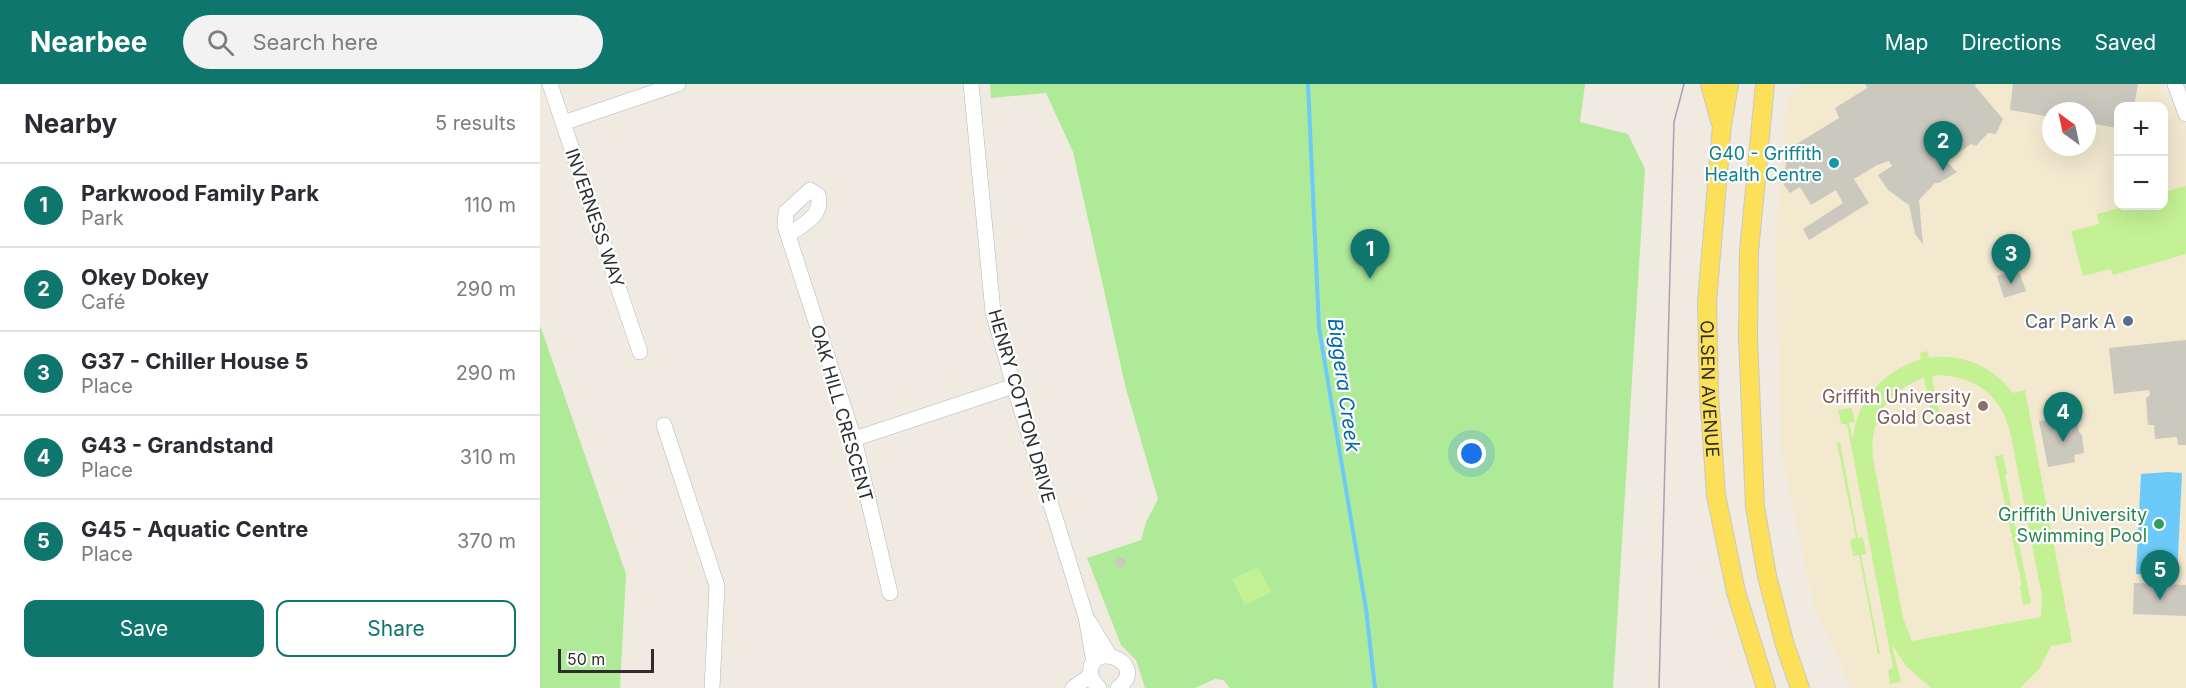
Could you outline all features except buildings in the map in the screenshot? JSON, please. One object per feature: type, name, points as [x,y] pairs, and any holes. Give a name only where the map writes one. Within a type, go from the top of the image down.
[{"type":"main road","points":[[1710,84],[1722,125]]},
{"type":"main road","name":"OLSEN AVENUE","points":[[1729,84],[1722,125],[1707,303],[1709,394],[1715,484],[1736,592],[1766,688]]},
{"type":"main road","points":[[1777,84],[1764,91],[1749,252],[1748,337],[1755,507],[1767,576],[1785,645],[1800,688]]},
{"type":"street","name":"INVERNESS WAY","points":[[550,84],[640,352]]},
{"type":"street","points":[[563,123],[678,84]]},
{"type":"street","name":"HENRY COTTON DRIVE","points":[[971,84],[993,312],[1086,616],[1095,675]]},
{"type":"street","points":[[2177,88],[2186,114]]},
{"type":"street","name":"OAK HILL CRESCENT","points":[[788,235],[854,439],[890,593]]},
{"type":"street","points":[[854,439],[1014,386]]},
{"type":"street","points":[[664,425],[717,586],[712,688]]},
{"type":"street","name":"HENRY COTTON DRIVE","points":[[1086,616],[1109,655],[1115,656],[1124,663],[1126,675],[1124,685]]},
{"type":"street","points":[[1073,688],[1095,675],[1098,658],[1109,655]]},
{"type":"shaded area","name":"Griffith University Gold Coast","points":[[1806,84],[2161,84],[2167,102],[2114,102],[2114,210],[2168,210],[2168,103],[2186,106],[2186,688],[1851,688],[1813,602],[1781,451],[1775,247],[1787,99],[1796,87]]},
{"type":"green space","points":[[990,84],[1585,84],[1580,122],[1628,134],[1645,169],[1613,688],[1230,688],[1223,680],[1215,679],[1195,688],[1145,688],[1136,660],[1121,645],[1087,558],[1141,540],[1146,522],[1158,499],[1126,389],[1073,152],[1046,93],[991,98]]},
{"type":"green space","points":[[2186,186],[2186,254],[2113,275],[2111,269],[2083,276],[2071,231],[2099,224],[2097,214],[2114,209],[2168,210],[2168,191]]},
{"type":"green space","points":[[540,325],[626,574],[620,688],[540,688]]},
{"type":"green space","points":[[1927,351],[1929,358],[1953,357],[1965,360],[1986,369],[2013,393],[2025,390],[2072,642],[2051,646],[2039,669],[2020,688],[1931,688],[1907,667],[1892,645],[1901,682],[1890,684],[1888,670],[1893,668],[1847,424],[1841,424],[1838,410],[1852,408],[1855,422],[1849,423],[1853,439],[1860,411],[1875,388],[1895,371],[1921,359],[1920,353]],"holes":[[[1951,376],[1976,384],[1986,391],[2002,410],[2007,422],[2042,596],[2041,617],[1912,641],[1903,618],[1873,458],[1874,431],[1878,419],[1891,398],[1911,383],[1924,378],[1933,423],[1941,421],[1932,377]]]},
{"type":"green space","points":[[1840,442],[1858,538],[1863,537],[1866,554],[1861,555],[1880,654],[1878,654],[1859,555],[1853,556],[1850,540],[1856,538],[1837,443]]},
{"type":"green space","points":[[2003,455],[2031,603],[2023,605],[2020,586],[2022,586],[1995,456]]},
{"type":"green space","points":[[1258,567],[1271,592],[1245,605],[1232,579]]},
{"type":"water","name":"Griffith University Swimming Pool","points":[[2182,473],[2177,577],[2136,574],[2141,474]]},
{"type":"waterway","name":"Biggera Creek","points":[[1308,84],[1319,328],[1366,609],[1375,688]]},
{"type":"tram line","points":[[1659,688],[1674,122],[1684,84]]},
{"type":"place","name":"G40 - Griffith Health Centre","points":[[1834,163]]},
{"type":"place","name":"Okey Dokey","points":[[1943,171]]},
{"type":"place","name":"Parkwood Family Park","points":[[1370,279]]},
{"type":"place","name":"G37 - Chiller House 5","points":[[2011,284]]},
{"type":"place","name":"Car Park A","points":[[2128,321]]},
{"type":"place","name":"Griffith University Gold Coast","points":[[1983,406]]},
{"type":"place","name":"G43 - Grandstand","points":[[2063,442]]},
{"type":"place","name":"Griffith University Swimming Pool","points":[[2159,524]]},
{"type":"place","name":"G45 - Aquatic Centre","points":[[2160,600]]}]
